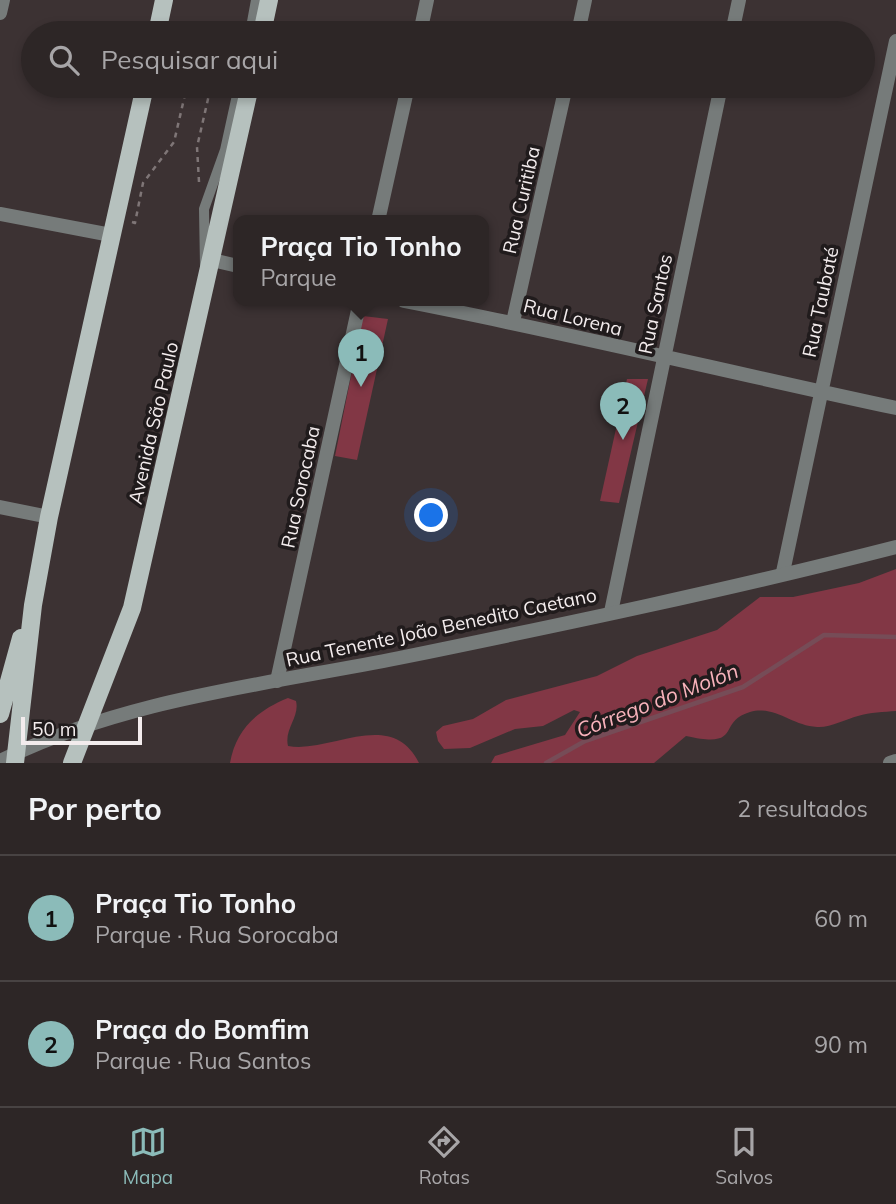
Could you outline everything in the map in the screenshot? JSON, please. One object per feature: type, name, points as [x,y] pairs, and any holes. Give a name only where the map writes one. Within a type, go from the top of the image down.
[{"type":"main road","points":[[160,21],[164,0]]},
{"type":"main road","points":[[265,21],[269,0]]},
{"type":"main road","points":[[10,759],[49,517],[142,98]]},
{"type":"main road","name":"Avenida São Paulo","points":[[72,763],[132,608],[247,98]]},
{"type":"main road","points":[[0,714],[17,648],[33,605]]},
{"type":"street","points":[[0,13],[3,0]]},
{"type":"street","points":[[423,21],[427,0]]},
{"type":"street","points":[[581,21],[585,0]]},
{"type":"street","points":[[735,21],[739,0]]},
{"type":"street","name":"Rua Taubaté","points":[[783,572],[896,41]]},
{"type":"street","points":[[379,215],[405,98]]},
{"type":"street","name":"Rua Curitiba","points":[[513,322],[563,98]]},
{"type":"street","name":"Rua Santos","points":[[611,612],[718,98]]},
{"type":"street","points":[[0,214],[113,228]]},
{"type":"street","points":[[212,260],[233,265]]},
{"type":"street","name":"Rua Sorocaba","points":[[277,681],[359,306]]},
{"type":"street","name":"Rua Lorena","points":[[430,306],[513,322],[663,359],[896,408]]},
{"type":"street","points":[[0,507],[49,517]]},
{"type":"street","name":"Rua Tenente João Benedito Caetano","points":[[10,759],[87,724],[178,700],[611,612],[896,547]]},
{"type":"street","points":[[890,763],[896,761]]},
{"type":"lane","points":[[252,21],[256,0]]},
{"type":"lane","points":[[206,281],[202,246],[204,209],[225,150],[236,98]]},
{"type":"path","points":[[113,228],[135,223],[144,183],[174,142],[184,98]]},
{"type":"shaded area","points":[[363,316],[388,319],[357,460],[335,456]]},
{"type":"shaded area","points":[[627,379],[648,379],[619,503],[600,501]]},
{"type":"shaded area","points":[[896,569],[896,711],[853,717],[822,727],[808,726],[768,711],[750,712],[740,716],[723,737],[704,739],[686,736],[654,763],[491,763],[495,756],[565,735],[580,712],[574,710],[543,726],[515,729],[470,748],[444,749],[438,741],[436,732],[443,726],[473,719],[506,700],[597,676],[637,656],[717,630],[760,597],[793,597],[859,583]]},
{"type":"shaded area","points":[[288,698],[296,701],[297,707],[288,734],[288,746],[305,747],[376,735],[393,738],[407,747],[419,763],[230,763],[237,741],[249,723],[266,709]]},
{"type":"waterway","name":"Córrego do Molón","points":[[546,763],[585,741],[743,687],[824,635],[896,637]]},
{"type":"place","name":"Praça Tio Tonho","points":[[361,387]]},
{"type":"place","name":"Praça do Bomfim","points":[[623,440]]}]
